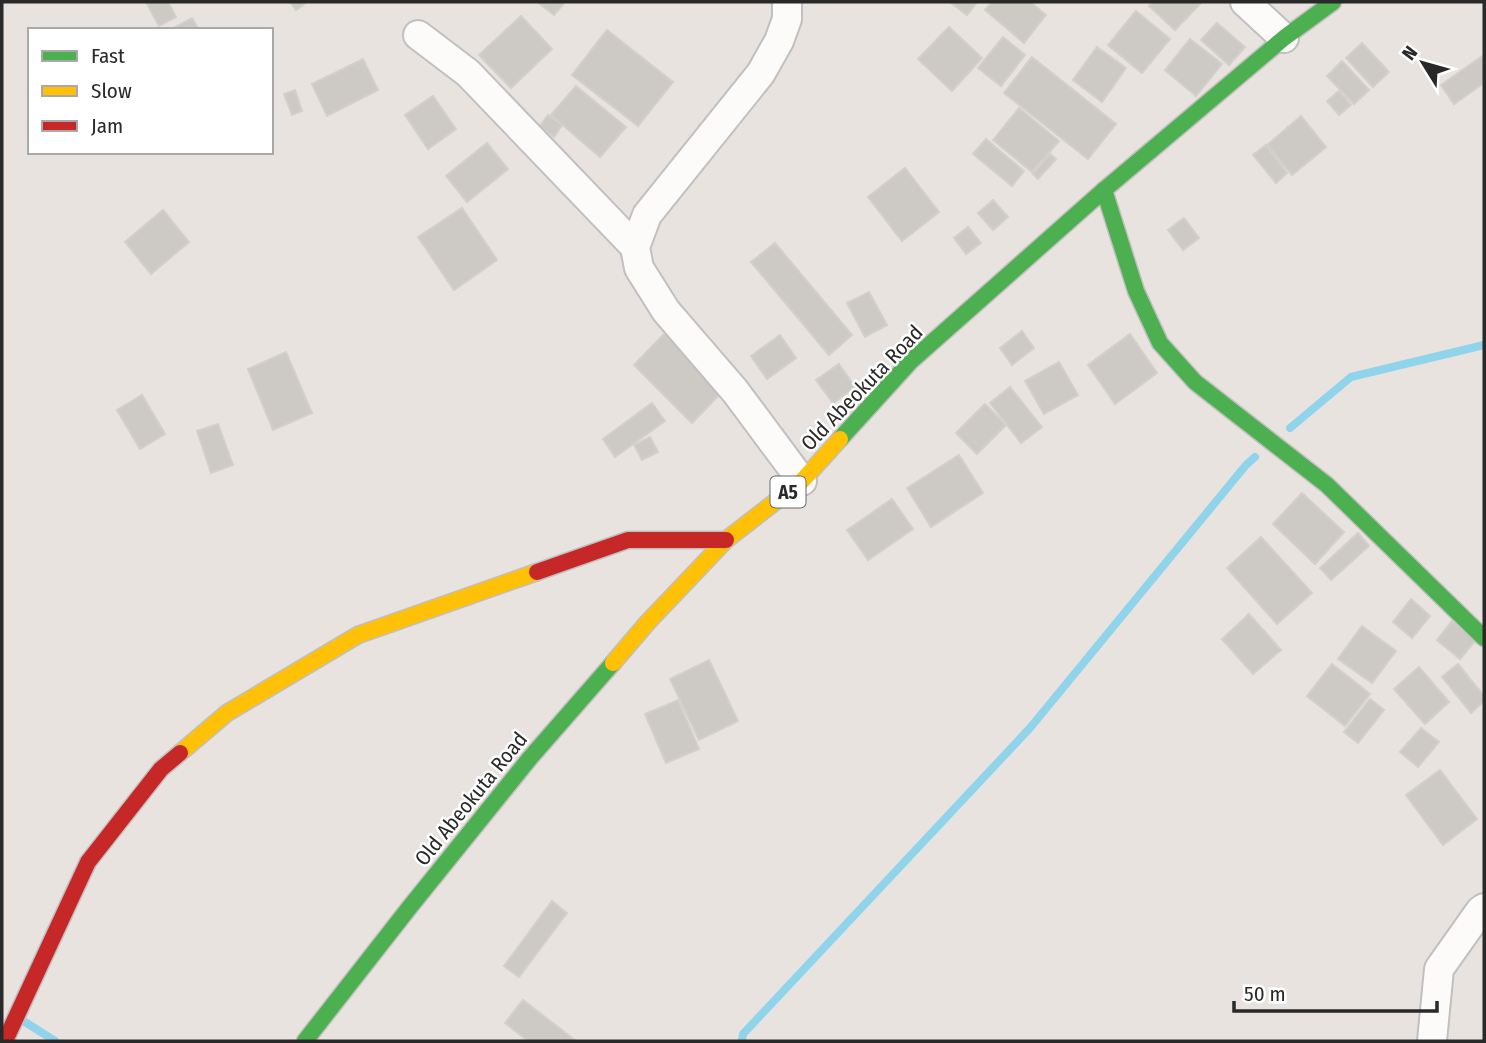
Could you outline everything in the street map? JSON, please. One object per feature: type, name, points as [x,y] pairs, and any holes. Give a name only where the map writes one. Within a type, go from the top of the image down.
[{"type":"main road","name":"Old Abeokuta Road","points":[[305,1041],[530,758],[648,622],[726,540],[802,481],[911,362],[1104,190],[1284,38],[1333,2]]},
{"type":"main road","points":[[1104,190],[1136,291],[1160,343],[1195,382],[1327,485],[1484,638]]},
{"type":"main road","points":[[5,1041],[88,862],[161,769],[227,713],[358,635],[628,540],[726,540]]},
{"type":"street","points":[[787,2],[788,19],[761,73],[647,215],[635,247],[639,268],[666,311],[735,391],[802,481]]},
{"type":"street","points":[[1245,2],[1284,38]]},
{"type":"street","points":[[418,35],[468,73],[635,247]]},
{"type":"street","points":[[1432,1041],[1439,969],[1484,908]]},
{"type":"building","points":[[146,2],[168,2],[176,17],[159,26]]},
{"type":"building","points":[[290,2],[307,2],[296,10]]},
{"type":"building","points":[[537,2],[565,2],[554,15]]},
{"type":"building","points":[[950,2],[977,2],[967,15]]},
{"type":"building","points":[[992,2],[1030,2],[1046,15],[1024,43],[985,10]]},
{"type":"building","points":[[1153,2],[1202,2],[1175,30],[1149,6]]},
{"type":"building","points":[[1136,11],[1170,39],[1142,73],[1108,45]]},
{"type":"building","points":[[521,16],[552,49],[511,88],[479,55]]},
{"type":"building","points":[[192,18],[198,28],[174,28]]},
{"type":"building","points":[[1217,23],[1245,47],[1229,65],[1201,40]]},
{"type":"building","points":[[949,27],[982,58],[952,91],[918,59]]},
{"type":"building","points":[[607,30],[673,82],[638,126],[572,75]]},
{"type":"building","points":[[1003,37],[1025,55],[1001,86],[978,68]]},
{"type":"building","points":[[1190,39],[1222,64],[1196,96],[1165,70]]},
{"type":"building","points":[[1362,43],[1389,72],[1373,87],[1346,58]]},
{"type":"building","points":[[1097,47],[1126,68],[1102,102],[1073,80]]},
{"type":"building","points":[[1484,55],[1484,83],[1454,104],[1441,85]]},
{"type":"building","points":[[1032,57],[1116,124],[1088,159],[1004,93]]},
{"type":"building","points":[[363,59],[378,90],[327,116],[312,84]]},
{"type":"building","points":[[1342,61],[1369,90],[1354,104],[1327,76]]},
{"type":"building","points":[[576,86],[626,127],[600,157],[551,115]]},
{"type":"building","points":[[295,90],[302,111],[292,115],[284,94]]},
{"type":"building","points":[[1339,91],[1351,105],[1339,115],[1327,101]]},
{"type":"building","points":[[433,96],[456,129],[428,149],[405,115]]},
{"type":"building","points":[[1019,108],[1059,141],[1032,172],[993,140]]},
{"type":"building","points":[[548,115],[562,125],[554,137],[540,126]]},
{"type":"building","points":[[1301,116],[1326,147],[1292,175],[1267,145]]},
{"type":"building","points":[[986,139],[1024,171],[1012,186],[973,154]]},
{"type":"building","points":[[487,143],[508,169],[467,202],[446,176]]},
{"type":"building","points":[[1266,145],[1287,173],[1276,183],[1253,155]]},
{"type":"building","points":[[1050,154],[1056,159],[1038,179],[1033,174]]},
{"type":"building","points":[[905,168],[939,212],[902,241],[868,197]]},
{"type":"building","points":[[993,200],[1008,217],[993,230],[978,213]]},
{"type":"building","points":[[462,208],[497,260],[454,290],[418,237]]},
{"type":"building","points":[[163,210],[189,242],[151,274],[125,242]]},
{"type":"building","points":[[1184,218],[1199,238],[1183,250],[1168,230]]},
{"type":"building","points":[[968,227],[981,243],[966,254],[954,238]]},
{"type":"building","points":[[775,243],[852,335],[829,355],[751,262]]},
{"type":"building","points":[[869,292],[887,325],[865,337],[847,303]]},
{"type":"building","points":[[1022,331],[1034,348],[1012,365],[1000,348]]},
{"type":"building","points":[[665,333],[724,390],[692,423],[634,365]]},
{"type":"building","points":[[1130,334],[1157,373],[1115,404],[1088,365]]},
{"type":"building","points":[[780,335],[796,358],[767,379],[751,356]]},
{"type":"building","points":[[286,352],[312,413],[273,430],[248,369]]},
{"type":"building","points":[[1059,362],[1078,395],[1044,414],[1025,381]]},
{"type":"building","points":[[839,364],[855,387],[833,403],[816,380]]},
{"type":"building","points":[[1010,387],[1042,427],[1021,443],[990,403]]},
{"type":"building","points":[[142,395],[165,434],[140,449],[117,410]]},
{"type":"building","points":[[652,403],[665,421],[615,457],[603,439]]},
{"type":"building","points":[[985,404],[1006,425],[977,454],[956,433]]},
{"type":"building","points":[[218,424],[233,465],[211,473],[197,431]]},
{"type":"building","points":[[650,437],[658,452],[642,460],[634,445]]},
{"type":"building","points":[[959,455],[983,493],[931,527],[907,488]]},
{"type":"building","points":[[1302,493],[1344,532],[1315,564],[1273,524]]},
{"type":"building","points":[[892,499],[913,529],[868,560],[847,530]]},
{"type":"building","points":[[1358,533],[1369,546],[1331,580],[1320,568]]},
{"type":"building","points":[[1261,537],[1312,593],[1277,624],[1227,568]]},
{"type":"building","points":[[1411,599],[1430,616],[1412,638],[1393,622]]},
{"type":"building","points":[[1249,614],[1281,650],[1253,674],[1222,639]]},
{"type":"building","points":[[1452,621],[1476,640],[1460,659],[1437,640]]},
{"type":"building","points":[[1362,626],[1396,651],[1372,683],[1338,659]]},
{"type":"building","points":[[709,660],[738,721],[699,740],[670,679]]},
{"type":"building","points":[[1332,664],[1370,694],[1345,726],[1307,696]]},
{"type":"building","points":[[1458,664],[1484,696],[1484,701],[1471,713],[1442,677]]},
{"type":"building","points":[[1419,667],[1449,702],[1425,724],[1394,689]]},
{"type":"building","points":[[1370,699],[1384,710],[1358,743],[1344,732]]},
{"type":"building","points":[[678,700],[699,749],[666,763],[645,714]]},
{"type":"building","points":[[1421,728],[1439,742],[1418,767],[1400,752]]},
{"type":"building","points":[[1440,770],[1477,819],[1443,845],[1406,795]]},
{"type":"building","points":[[552,901],[567,913],[519,977],[504,966]]},
{"type":"building","points":[[523,1000],[576,1041],[528,1041],[505,1023]]},
{"type":"waterway","points":[[1290,428],[1351,377],[1484,345]]},
{"type":"waterway","points":[[742,1041],[743,1034],[1030,728],[1255,457]]},
{"type":"waterway","points":[[25,1022],[55,1041]]},
{"type":"traffic: fast","points":[[840,439],[910,362],[1104,190],[1284,38],[1333,2]]},
{"type":"traffic: fast","points":[[1104,190],[1136,291],[1160,343],[1195,382],[1327,485],[1484,638]]},
{"type":"traffic: fast","points":[[305,1041],[530,758],[613,663]]},
{"type":"traffic: slow","points":[[613,663],[726,540],[802,481],[840,439]]},
{"type":"traffic: slow","points":[[180,753],[227,713],[358,635],[537,572]]},
{"type":"traffic: jam","points":[[537,572],[628,540],[726,540]]},
{"type":"traffic: jam","points":[[5,1041],[88,862],[161,769],[180,753]]}]
